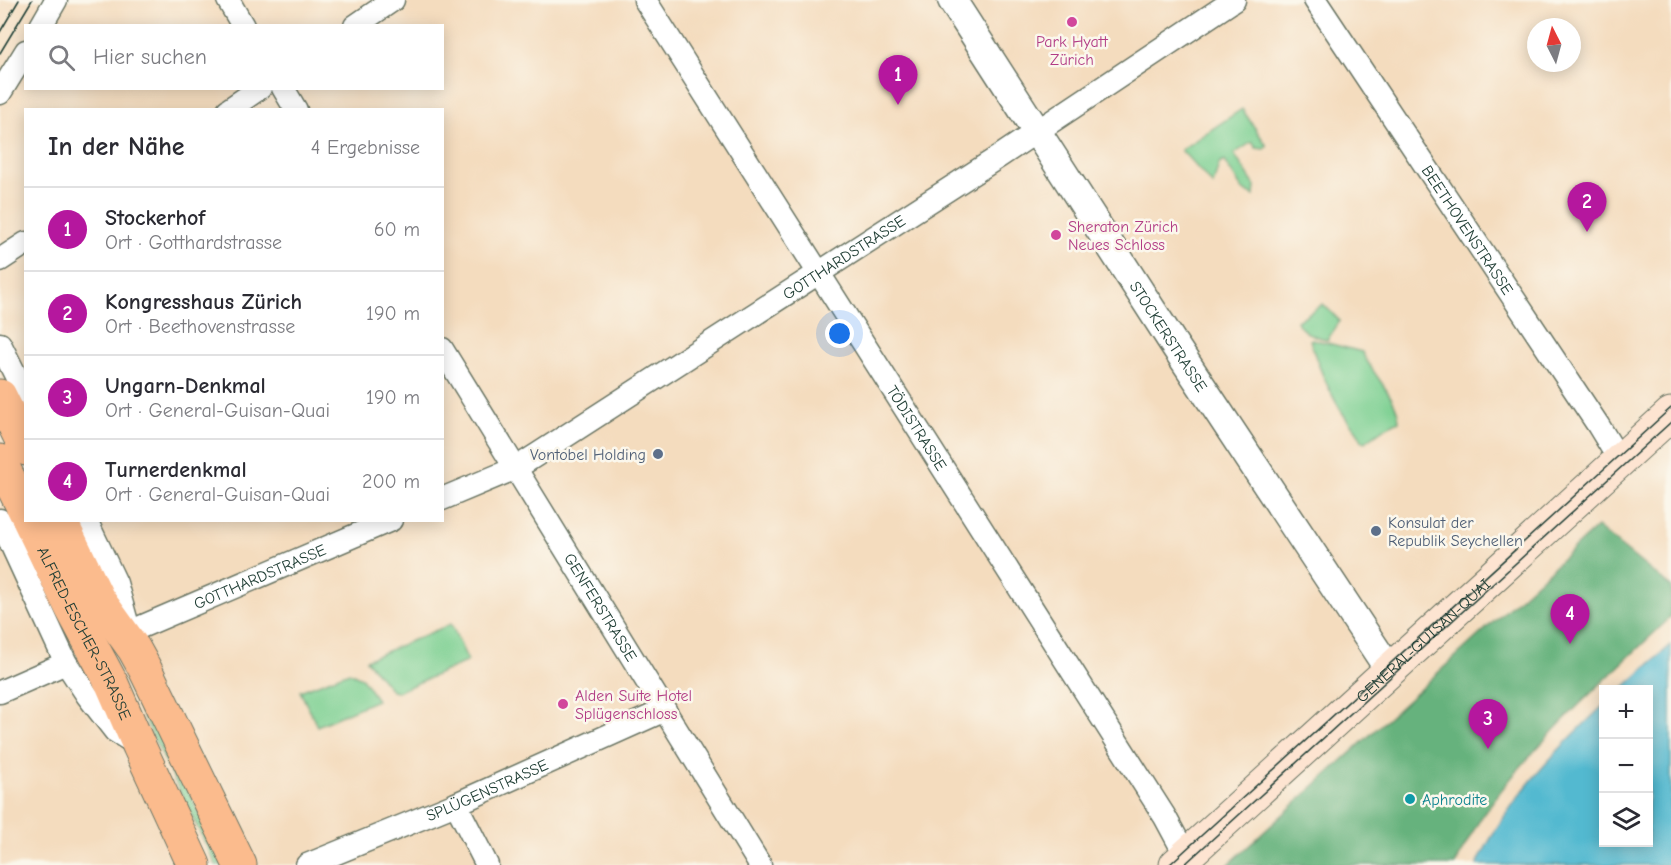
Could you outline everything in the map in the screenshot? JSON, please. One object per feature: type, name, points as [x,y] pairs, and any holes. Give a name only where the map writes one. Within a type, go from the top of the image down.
[{"type":"main road","points":[[0,396],[24,445]]},
{"type":"main road","name":"GENERAL-GUISAN-QUAI","points":[[1181,860],[1671,414]]},
{"type":"main road","points":[[0,460],[24,509]]},
{"type":"main road","name":"ALFRED-ESCHER-STRASSE","points":[[30,522],[72,609],[112,684],[194,865]]},
{"type":"main road","name":"ALFRED-ESCHER-STRASSE","points":[[61,522],[98,600],[132,641],[240,865]]},
{"type":"street","points":[[42,24],[56,0]]},
{"type":"street","points":[[228,0],[242,24]]},
{"type":"street","points":[[358,24],[393,0]]},
{"type":"street","name":"TÖDISTRASSE","points":[[645,0],[1158,807],[1181,860]]},
{"type":"street","name":"STOCKERSTRASSE","points":[[952,0],[1036,132],[1390,671]]},
{"type":"street","name":"GOTTHARDSTRASSE","points":[[444,498],[516,468],[1036,132],[1234,0]]},
{"type":"street","name":"BEETHOVENSTRASSE","points":[[1315,0],[1425,162],[1620,461]]},
{"type":"street","points":[[0,93],[24,54]]},
{"type":"street","points":[[231,108],[257,90]]},
{"type":"street","points":[[284,90],[295,108]]},
{"type":"street","points":[[0,260],[24,244]]},
{"type":"street","points":[[0,344],[24,392]]},
{"type":"street","name":"GENFERSTRASSE","points":[[444,352],[760,865]]},
{"type":"street","name":"ALFRED-ESCHER-STRASSE","points":[[0,520],[66,663],[115,731],[139,746]]},
{"type":"street","name":"ALFRED-ESCHER-STRASSE","points":[[87,522],[116,583],[132,641]]},
{"type":"street","name":"GOTTHARDSTRASSE","points":[[132,641],[387,522]]},
{"type":"street","points":[[0,692],[66,663]]},
{"type":"street","name":"SPLÜGENSTRASSE","points":[[307,865],[456,804],[665,710]]},
{"type":"street","points":[[456,804],[487,865]]},
{"type":"green space","points":[[1242,109],[1267,146],[1264,149],[1256,148],[1252,142],[1234,154],[1255,186],[1254,196],[1243,190],[1224,161],[1219,164],[1213,185],[1181,150]]},
{"type":"green space","points":[[1323,304],[1340,321],[1327,340],[1305,331],[1297,321]]},
{"type":"green space","points":[[1310,340],[1362,352],[1394,404],[1399,421],[1365,442],[1362,441],[1340,410],[1330,390],[1313,349]]},
{"type":"green space","points":[[1597,527],[1671,587],[1671,617],[1576,707],[1510,779],[1485,812],[1455,865],[1228,865]]},
{"type":"green space","points":[[451,624],[468,661],[397,692],[392,691],[366,660]]},
{"type":"green space","points":[[349,672],[362,678],[377,700],[317,726],[300,691]]},
{"type":"green space","points":[[137,685],[224,865],[216,865],[129,688]]},
{"type":"water","points":[[1671,645],[1671,865],[1477,865],[1516,799],[1549,760],[1599,710],[1599,847],[1653,847],[1653,685],[1626,685]]},
{"type":"tram line","points":[[0,32],[19,0]]},
{"type":"tram line","points":[[0,53],[32,0]]},
{"type":"tram line","points":[[1169,865],[1671,408]]},
{"type":"tram line","points":[[1184,865],[1671,422]]},
{"type":"place","name":"Park Hyatt Zürich","points":[[1072,22]]},
{"type":"place","name":"Stockerhof","points":[[898,105]]},
{"type":"place","name":"Kongresshaus Zürich","points":[[1587,232]]},
{"type":"place","name":"Sheraton Zürich Neues Schloss","points":[[1056,235]]},
{"type":"place","name":"Vontobel Holding","points":[[658,454]]},
{"type":"place","name":"Konsulat der Republik Seychellen","points":[[1376,531]]},
{"type":"place","name":"Turnerdenkmal","points":[[1570,644]]},
{"type":"place","name":"Alden Suite Hotel Splügenschloss","points":[[563,704]]},
{"type":"place","name":"Ungarn-Denkmal","points":[[1488,749]]},
{"type":"place","name":"Aphrodite","points":[[1410,799]]}]
